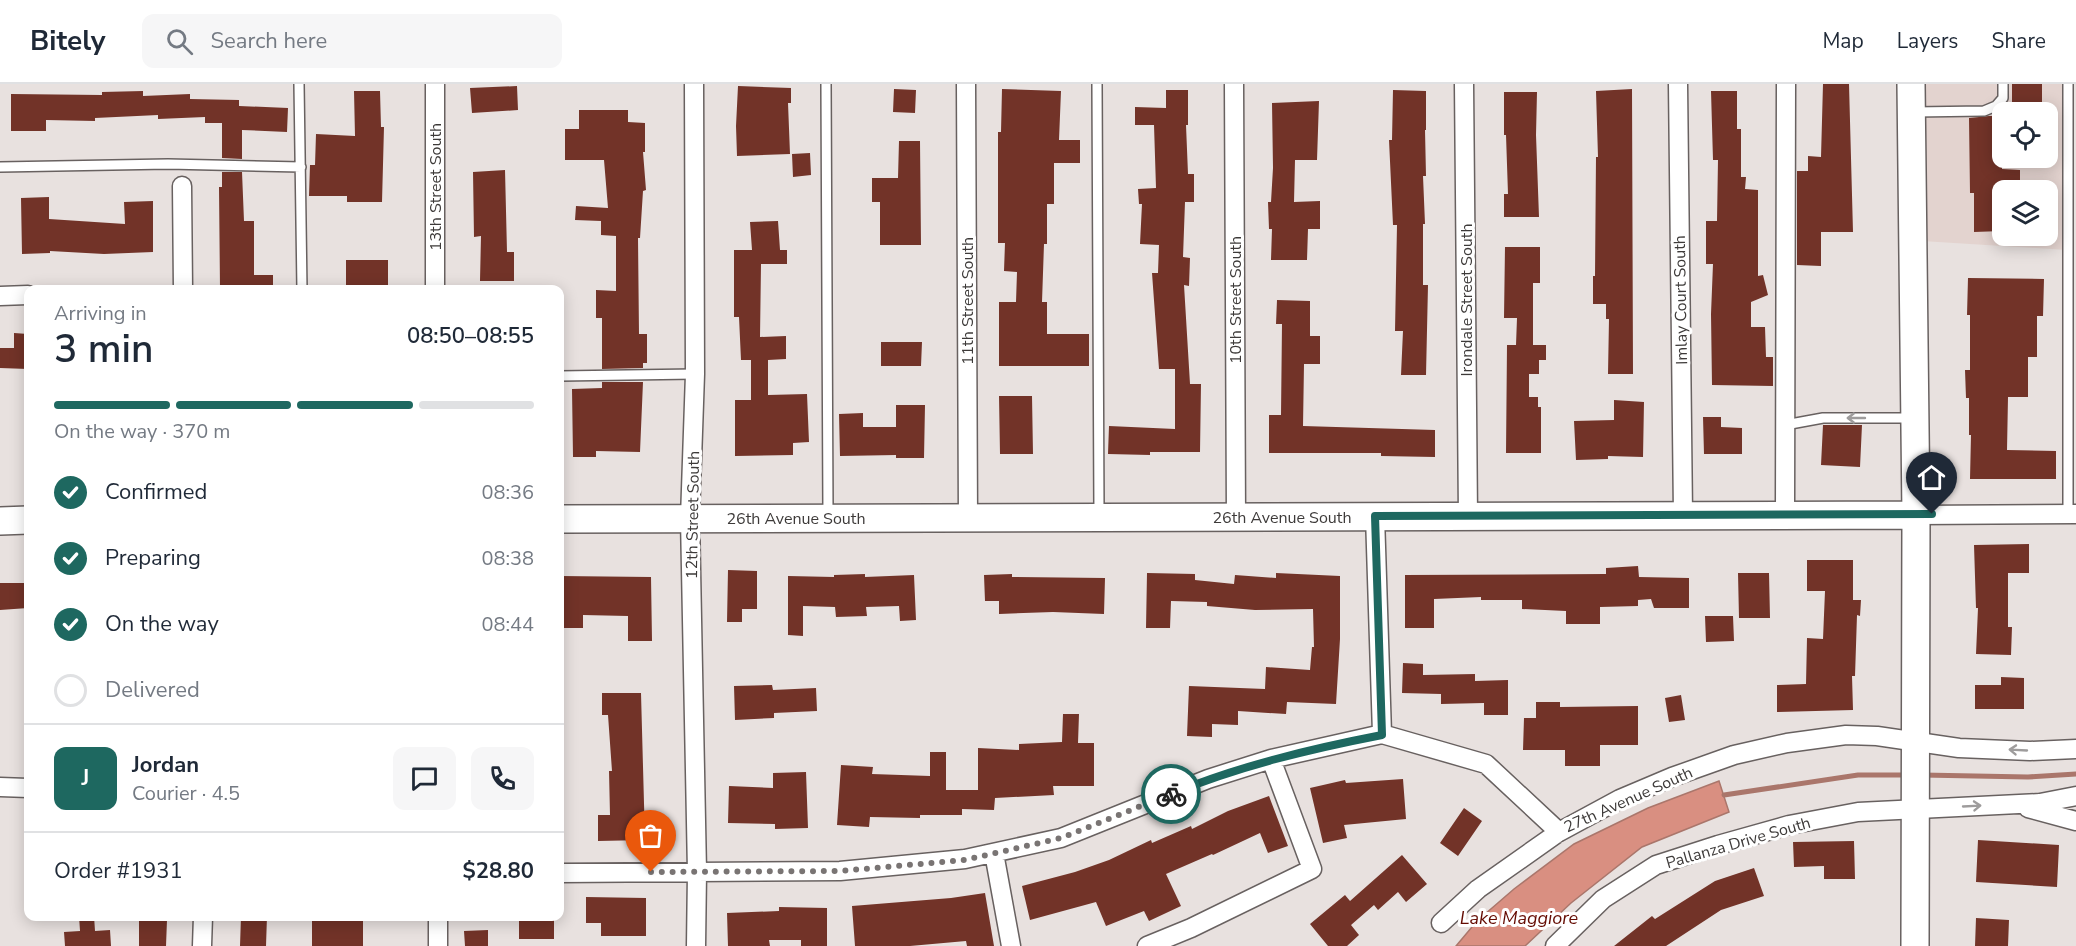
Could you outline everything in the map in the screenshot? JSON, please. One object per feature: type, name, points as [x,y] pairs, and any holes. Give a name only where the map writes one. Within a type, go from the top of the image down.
[{"type":"street","name":"13th Street South","points":[[435,84],[435,285]]},
{"type":"street","name":"12th Street South","points":[[694,84],[695,374],[690,519],[697,872],[696,946]]},
{"type":"street","name":"11th Street South","points":[[966,84],[968,518]]},
{"type":"street","name":"10th Street South","points":[[1234,84],[1236,517]]},
{"type":"street","name":"Irondale Street South","points":[[1464,84],[1468,516]]},
{"type":"street","name":"Imlay Court South","points":[[1678,84],[1683,515]]},
{"type":"street","points":[[1785,515],[1786,84]]},
{"type":"street","points":[[1911,84],[1916,515],[1915,946]]},
{"type":"street","points":[[182,186],[183,285]]},
{"type":"street","points":[[0,296],[24,296]]},
{"type":"street","name":"26th Avenue South","points":[[564,519],[2072,514]]},
{"type":"street","points":[[1375,516],[1382,735]]},
{"type":"street","points":[[0,520],[24,520]]},
{"type":"street","name":"27th Avenue South","points":[[564,873],[840,871],[965,860],[1061,838],[1208,779],[1271,759],[1382,735],[1486,764],[1559,832],[1620,799],[1672,777],[1734,755],[1787,743],[1846,735],[1877,736],[1914,774]]},
{"type":"street","points":[[1914,774],[1959,748],[2030,751],[2076,749]]},
{"type":"street","points":[[1147,946],[1191,928],[1312,869],[1271,759]]},
{"type":"street","points":[[1914,774],[2076,821]]},
{"type":"street","name":"Pallanza Drive South","points":[[1555,946],[1603,899],[1656,865],[1789,825],[1858,812],[1914,774]]},
{"type":"street","points":[[0,788],[24,788]]},
{"type":"street","points":[[2015,804],[2040,803],[2076,796]]},
{"type":"street","points":[[1441,922],[1478,889],[1559,832]]},
{"type":"street","points":[[994,853],[1011,946]]},
{"type":"street","points":[[202,946],[203,921]]},
{"type":"street","points":[[438,921],[438,946]]},
{"type":"lane","points":[[299,84],[302,285]]},
{"type":"lane","points":[[826,84],[828,518]]},
{"type":"lane","points":[[1097,84],[1099,517]]},
{"type":"lane","points":[[1911,112],[1984,111],[1996,106],[2003,99],[2003,84]]},
{"type":"lane","points":[[2068,84],[2072,514]]},
{"type":"lane","points":[[0,167],[168,164],[301,167]]},
{"type":"lane","points":[[564,376],[695,374]]},
{"type":"lane","points":[[1785,425],[1823,418],[1915,418]]},
{"type":"shaded area","points":[[1920,84],[2064,84],[2067,250],[2003,246],[2058,246],[2058,180],[1992,180],[1992,245],[1922,241]]},
{"type":"water","name":"Lake Maggiore","points":[[1719,781],[1729,812],[1642,847],[1571,903],[1525,946],[1456,946],[1477,921],[1514,889],[1574,844],[1648,808]]},
{"type":"building","points":[[1823,84],[1849,84],[1853,232],[1821,232],[1821,266],[1797,265],[1797,171],[1808,171],[1808,156],[1821,157]]},
{"type":"building","points":[[2012,84],[2042,84],[2042,102],[2012,102]]},
{"type":"building","points":[[517,86],[518,110],[472,113],[470,88]]},
{"type":"building","points":[[738,86],[791,88],[791,103],[788,103],[790,154],[737,156]]},
{"type":"building","points":[[894,89],[916,90],[915,113],[893,112]]},
{"type":"building","points":[[1002,89],[1061,91],[1059,140],[1080,140],[1080,163],[1054,163],[1054,204],[1047,204],[1047,244],[1044,244],[1042,302],[1047,302],[1047,334],[1089,334],[1089,366],[999,366],[999,302],[1016,302],[1017,272],[1004,271],[1005,243],[998,243],[998,132],[1001,132]]},
{"type":"building","points":[[1632,89],[1633,374],[1608,374],[1609,319],[1606,319],[1606,304],[1593,304],[1596,157],[1598,157],[1596,91]]},
{"type":"building","points":[[1166,90],[1188,90],[1188,125],[1186,125],[1188,174],[1194,174],[1194,202],[1185,202],[1183,257],[1190,258],[1189,286],[1184,285],[1190,384],[1201,384],[1200,452],[1150,452],[1150,455],[1108,454],[1109,426],[1175,429],[1175,369],[1159,369],[1152,273],[1158,273],[1159,245],[1140,244],[1142,204],[1139,204],[1138,189],[1156,188],[1154,125],[1135,125],[1135,107],[1166,108]]},
{"type":"building","points":[[1393,90],[1426,91],[1423,285],[1428,285],[1426,375],[1401,375],[1403,331],[1395,331],[1397,225],[1393,225],[1389,140],[1392,140]]},
{"type":"building","points":[[143,91],[143,96],[190,94],[190,99],[239,100],[239,106],[288,108],[287,132],[242,130],[242,159],[222,158],[222,123],[205,123],[205,117],[158,119],[158,115],[95,118],[95,121],[46,120],[46,131],[11,131],[11,94],[102,95],[102,92]]},
{"type":"building","points":[[354,91],[380,91],[381,127],[384,127],[382,202],[347,202],[347,196],[309,196],[310,165],[315,165],[316,134],[355,136]]},
{"type":"building","points":[[1711,91],[1737,91],[1737,129],[1741,129],[1741,177],[1746,177],[1745,189],[1758,190],[1758,276],[1763,275],[1768,295],[1751,302],[1751,327],[1765,327],[1766,357],[1773,357],[1773,386],[1712,385],[1713,264],[1706,264],[1706,221],[1717,221],[1718,160],[1713,160]]},
{"type":"building","points":[[1504,92],[1537,92],[1539,217],[1504,217],[1504,194],[1508,194]]},
{"type":"building","points":[[1319,101],[1317,160],[1295,160],[1294,202],[1320,201],[1320,229],[1308,229],[1307,260],[1271,260],[1272,229],[1269,229],[1268,202],[1271,202],[1273,168],[1272,103]]},
{"type":"building","points":[[579,110],[628,110],[628,122],[645,123],[645,152],[643,152],[646,190],[643,191],[640,238],[638,238],[639,334],[647,334],[647,363],[643,363],[643,368],[602,369],[602,318],[596,318],[596,290],[616,291],[616,236],[601,235],[601,221],[575,220],[576,206],[608,208],[604,160],[565,160],[565,129],[579,129]]},
{"type":"building","points":[[1992,116],[1992,168],[2020,170],[2020,180],[1992,180],[1992,231],[1974,232],[1974,193],[1970,193],[1969,118]]},
{"type":"building","points":[[899,141],[920,141],[921,245],[880,245],[880,202],[872,202],[872,178],[898,178]]},
{"type":"building","points":[[810,153],[811,175],[793,177],[792,154]]},
{"type":"building","points":[[505,170],[507,252],[514,252],[514,281],[480,281],[481,236],[474,237],[473,172]]},
{"type":"building","points":[[222,172],[242,172],[244,221],[254,221],[254,275],[273,275],[273,285],[220,285],[219,187],[222,187]]},
{"type":"building","points":[[49,197],[49,219],[125,224],[124,202],[153,201],[153,252],[104,254],[50,251],[50,253],[22,254],[21,198]]},
{"type":"building","points":[[778,221],[780,250],[787,250],[787,264],[761,264],[760,337],[786,336],[786,359],[768,360],[768,395],[807,394],[809,442],[793,443],[793,455],[735,456],[735,400],[751,400],[751,360],[741,360],[739,317],[734,317],[734,250],[752,250],[750,222]]},
{"type":"building","points":[[1505,247],[1540,247],[1540,283],[1533,283],[1533,345],[1546,345],[1546,360],[1539,360],[1539,374],[1529,374],[1529,397],[1538,397],[1538,407],[1541,407],[1541,453],[1506,453],[1507,345],[1516,345],[1517,318],[1504,318]]},
{"type":"building","points":[[346,260],[388,260],[388,285],[346,285]]},
{"type":"building","points":[[1968,278],[2044,279],[2043,316],[2037,316],[2037,357],[2028,357],[2028,397],[2008,397],[2007,450],[2056,451],[2056,479],[1970,479],[1971,435],[1969,435],[1969,398],[1966,398],[1965,370],[1970,370],[1970,315],[1967,315]]},
{"type":"building","points":[[1277,300],[1310,301],[1310,336],[1320,336],[1320,364],[1304,364],[1303,426],[1435,430],[1435,457],[1381,456],[1381,453],[1269,453],[1269,415],[1281,415],[1282,324],[1276,324]]},
{"type":"building","points":[[14,333],[24,334],[24,369],[0,368],[0,348],[14,348]]},
{"type":"building","points":[[881,342],[922,342],[921,366],[881,366]]},
{"type":"building","points":[[602,382],[643,382],[640,452],[596,451],[596,457],[573,457],[572,389],[602,388]]},
{"type":"building","points":[[999,396],[1032,396],[1033,454],[1000,454]]},
{"type":"building","points":[[1614,400],[1644,402],[1643,457],[1608,456],[1608,459],[1576,460],[1574,421],[1614,420]]},
{"type":"building","points":[[896,405],[925,405],[924,458],[896,458],[896,455],[840,456],[839,414],[863,413],[863,427],[896,427]]},
{"type":"building","points":[[1703,417],[1721,417],[1721,427],[1742,428],[1742,454],[1704,454]]},
{"type":"building","points":[[1823,425],[1862,425],[1860,467],[1821,465]]},
{"type":"building","points":[[2029,544],[2029,573],[2008,573],[2008,627],[2012,627],[2011,655],[1976,654],[1978,608],[1976,608],[1974,545]]},
{"type":"building","points":[[1807,560],[1853,560],[1853,600],[1861,600],[1860,616],[1857,615],[1855,676],[1852,676],[1853,710],[1777,712],[1777,685],[1806,684],[1807,638],[1823,639],[1825,591],[1807,591]]},
{"type":"building","points":[[1638,566],[1639,577],[1689,578],[1689,608],[1654,608],[1651,599],[1638,600],[1638,606],[1600,607],[1600,624],[1566,624],[1566,611],[1522,609],[1522,600],[1481,600],[1481,597],[1434,599],[1434,628],[1405,628],[1405,575],[1606,574],[1606,568]]},
{"type":"building","points":[[728,570],[757,571],[757,609],[742,609],[742,622],[727,622]]},
{"type":"building","points":[[1147,573],[1195,574],[1195,580],[1234,584],[1235,575],[1276,578],[1276,573],[1340,576],[1340,639],[1336,704],[1287,702],[1286,714],[1238,711],[1238,725],[1212,724],[1212,737],[1187,736],[1189,686],[1265,689],[1266,667],[1310,670],[1312,647],[1314,647],[1313,609],[1255,610],[1207,606],[1207,602],[1171,601],[1170,628],[1146,628]]},
{"type":"building","points":[[1738,573],[1769,573],[1770,618],[1739,618]]},
{"type":"building","points":[[865,574],[865,577],[914,575],[916,620],[900,621],[899,606],[866,607],[867,616],[836,617],[835,607],[803,606],[803,636],[788,635],[788,576],[834,577],[834,575]]},
{"type":"building","points":[[1012,574],[1012,577],[1105,578],[1104,614],[1053,612],[999,614],[999,601],[985,601],[984,575]]},
{"type":"building","points":[[564,576],[651,577],[652,641],[628,641],[628,616],[583,615],[583,628],[564,628]]},
{"type":"building","points":[[0,583],[24,583],[24,608],[0,610]]},
{"type":"building","points":[[1705,616],[1733,616],[1734,641],[1706,642]]},
{"type":"building","points":[[1403,663],[1423,664],[1423,675],[1475,674],[1475,681],[1508,680],[1508,715],[1484,715],[1484,703],[1441,704],[1441,694],[1402,693]]},
{"type":"building","points":[[2001,677],[2024,678],[2024,709],[1975,709],[1975,685],[2001,685]]},
{"type":"building","points":[[772,685],[773,690],[816,688],[817,711],[774,713],[774,718],[735,720],[734,686]]},
{"type":"building","points":[[602,693],[641,693],[645,840],[598,841],[598,815],[610,815],[609,771],[612,771],[608,715],[602,715]]},
{"type":"building","points":[[1681,695],[1685,720],[1669,722],[1665,698]]},
{"type":"building","points":[[1536,702],[1560,702],[1560,707],[1638,706],[1638,745],[1600,745],[1600,766],[1565,766],[1565,750],[1523,750],[1524,718],[1536,718]]},
{"type":"building","points":[[1063,714],[1079,714],[1078,743],[1094,743],[1094,786],[1053,786],[1054,795],[995,798],[994,810],[962,809],[962,815],[920,815],[920,818],[870,817],[869,827],[837,825],[841,765],[873,767],[872,774],[930,776],[930,752],[946,752],[946,790],[978,790],[978,748],[1019,750],[1019,744],[1062,742]]},
{"type":"building","points":[[806,772],[808,828],[775,829],[775,824],[728,823],[729,786],[773,788],[773,773]]},
{"type":"building","points":[[1403,779],[1406,819],[1344,825],[1347,838],[1323,843],[1310,788],[1345,780],[1346,783]]},
{"type":"building","points":[[1269,796],[1288,846],[1268,853],[1260,833],[1166,874],[1181,906],[1149,921],[1144,911],[1106,926],[1096,902],[1030,920],[1022,886],[1109,860],[1151,840],[1152,843],[1191,826],[1192,829],[1228,811]]},
{"type":"building","points":[[1464,808],[1482,821],[1458,856],[1440,843]]},
{"type":"building","points":[[1978,840],[2059,845],[2057,887],[1976,882]]},
{"type":"building","points":[[1854,841],[1855,879],[1824,879],[1824,866],[1794,867],[1793,842]]},
{"type":"building","points":[[1402,855],[1427,884],[1406,902],[1398,892],[1378,910],[1374,905],[1351,925],[1359,935],[1347,946],[1328,946],[1310,924],[1345,895],[1350,901]]},
{"type":"building","points":[[1754,868],[1764,896],[1721,910],[1666,946],[1614,946],[1652,916],[1655,919],[1715,881]]},
{"type":"building","points":[[985,893],[994,946],[967,946],[966,941],[910,946],[855,946],[852,906]]},
{"type":"building","points":[[586,897],[646,898],[646,936],[601,936],[601,923],[586,923]]},
{"type":"building","points":[[779,907],[827,908],[827,946],[801,946],[801,940],[769,940],[770,946],[728,946],[727,913],[779,911]]},
{"type":"building","points":[[1976,918],[2009,920],[2008,946],[1975,946]]},
{"type":"building","points":[[79,921],[94,921],[95,931],[110,930],[111,946],[65,946],[64,932],[80,931]]},
{"type":"building","points":[[139,921],[167,921],[166,946],[139,946]]},
{"type":"building","points":[[241,921],[267,921],[266,946],[240,946]]},
{"type":"building","points":[[312,921],[363,921],[363,946],[312,946]]},
{"type":"building","points":[[519,921],[554,921],[554,939],[519,939]]},
{"type":"building","points":[[488,930],[488,946],[465,946],[464,931]]},
{"type":"waterway","points":[[1922,775],[2028,777],[2076,774]]},
{"type":"waterway","points":[[1724,795],[1858,775],[1907,775]]},
{"type":"way so far","points":[[651,872],[840,871],[965,860],[1061,838],[1171,794]]},
{"type":"route","points":[[1171,794],[1208,779],[1271,759],[1382,735],[1375,516],[1932,514]]}]
